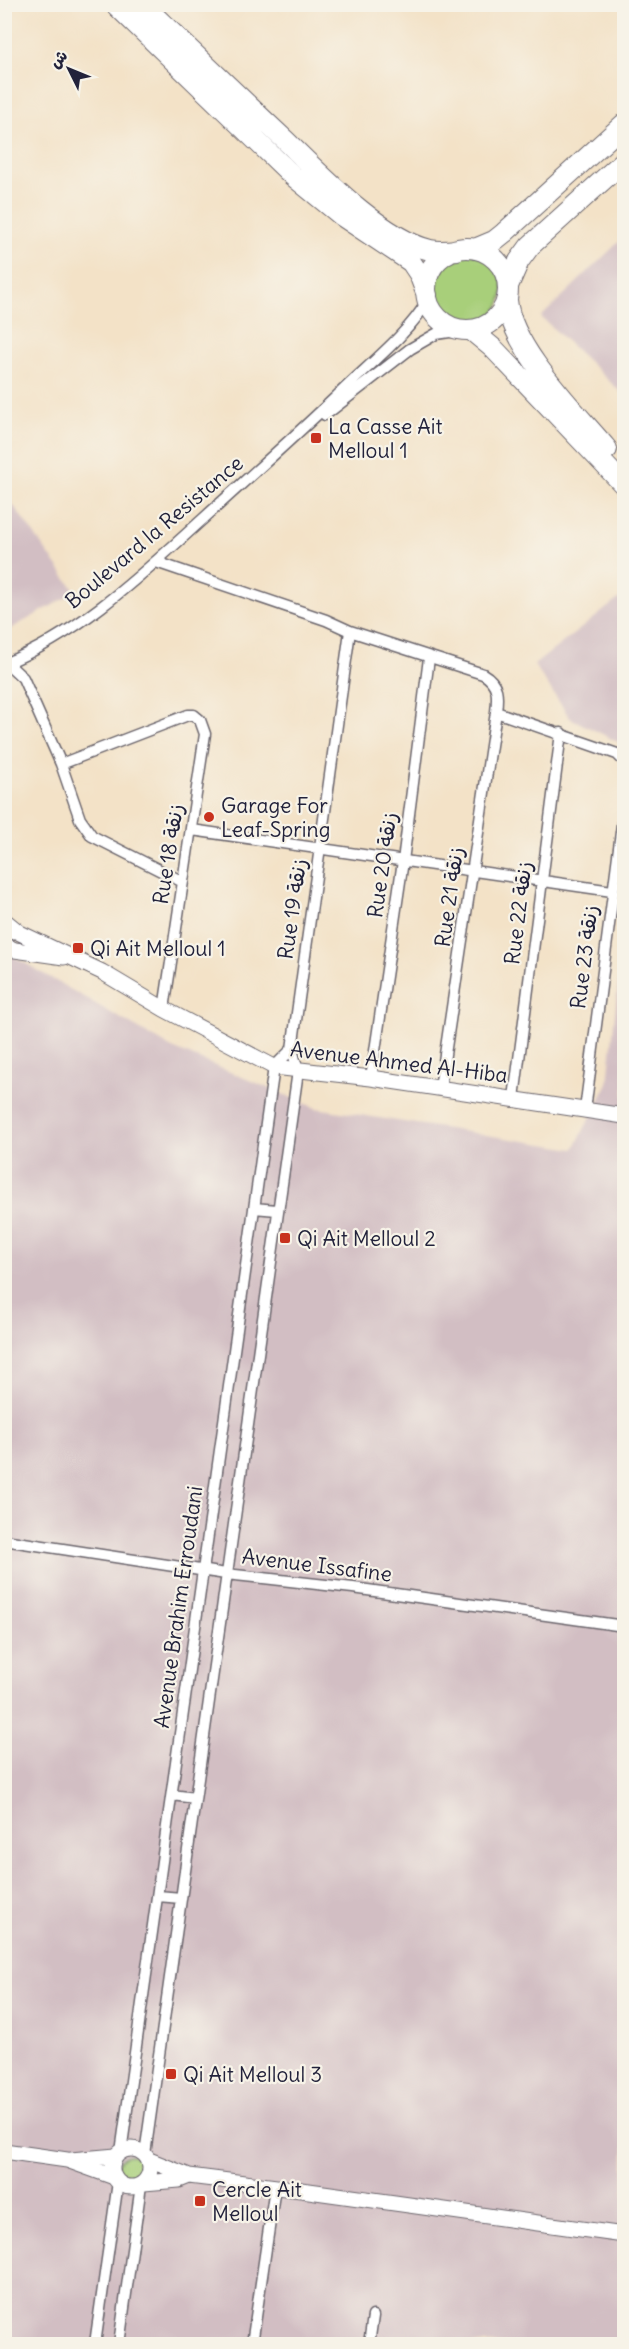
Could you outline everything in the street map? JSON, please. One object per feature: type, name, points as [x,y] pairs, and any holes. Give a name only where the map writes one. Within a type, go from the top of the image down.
[{"type":"highway","points":[[115,4],[293,176],[342,216],[411,262],[419,273],[435,314],[443,322],[467,330],[494,349],[624,485]]},
{"type":"highway","points":[[142,4],[323,177],[366,214],[422,247],[441,251],[466,249],[487,253],[496,260],[503,269],[512,326],[527,352],[624,469]]},
{"type":"highway","points":[[427,298],[427,283],[433,267],[441,258],[494,241],[624,124]]},
{"type":"highway","points":[[467,330],[482,327],[495,319],[515,269],[530,246],[624,160]]},
{"type":"main road","name":"Avenue Ahmed Al-Hiba","points":[[4,920],[20,933],[102,972],[164,1009],[274,1067],[514,1098],[624,1116]]},
{"type":"main road","points":[[8,947],[73,959]]},
{"type":"main road","points":[[67,2160],[119,2154],[133,2149],[189,2176],[624,2235]]},
{"type":"main road","points":[[4,2151],[67,2160],[129,2187],[179,2180],[189,2176]]},
{"type":"main road","points":[[116,2180],[112,2167],[119,2154]]},
{"type":"main road","points":[[142,2184],[150,2172],[147,2157]]},
{"type":"street","name":"Boulevard la Resistance","points":[[6,663],[68,631],[156,562],[291,440],[404,330],[423,309],[427,298]]},
{"type":"street","name":"Boulevard la Resistance","points":[[291,440],[410,349],[436,334],[467,330]]},
{"type":"street","points":[[156,562],[429,658]]},
{"type":"street","name":"Rue 19 زنقة","points":[[298,1071],[292,1049],[350,632]]},
{"type":"street","points":[[23,656],[23,678],[61,764],[80,819],[92,836],[183,882]]},
{"type":"street","name":"Rue 21 زنقة","points":[[429,658],[483,674],[491,680],[497,690],[496,712],[440,1088]]},
{"type":"street","name":"Rue 20 زنقة","points":[[371,1078],[403,861],[429,658]]},
{"type":"street","points":[[6,663],[23,678]]},
{"type":"street","points":[[496,712],[617,754],[624,761]]},
{"type":"street","name":"Rue 18 زنقة","points":[[61,764],[188,716],[194,716],[200,720],[205,734],[164,1009]]},
{"type":"street","name":"Rue 22 زنقة","points":[[514,1098],[561,733]]},
{"type":"street","name":"Rue 23 زنقة","points":[[585,1110],[624,809]]},
{"type":"street","points":[[192,830],[612,891]]},
{"type":"street","name":"Avenue Ahmed Al-Hiba","points":[[4,934],[20,933]]},
{"type":"street","points":[[274,1067],[292,1049]]},
{"type":"street","name":"Avenue Brahim Erroudani","points":[[119,2154],[158,1896],[274,1067]]},
{"type":"street","name":"Avenue Brahim Erroudani","points":[[147,2157],[226,1574],[298,1071]]},
{"type":"street","points":[[254,1208],[277,1210]]},
{"type":"street","name":"Avenue Issafine","points":[[4,1540],[226,1574],[353,1588],[624,1626]]},
{"type":"street","points":[[172,1795],[195,1798]]},
{"type":"street","points":[[158,1896],[181,1898]]},
{"type":"street","points":[[95,2344],[116,2180]]},
{"type":"street","points":[[119,2344],[142,2184]]},
{"type":"street","points":[[252,2344],[275,2187]]},
{"type":"street","points":[[369,2344],[373,2316]]},
{"type":"shaded area","points":[[624,237],[624,395],[541,317]]},
{"type":"shaded area","points":[[5,494],[76,592],[4,632]]},
{"type":"shaded area","points":[[621,597],[624,600],[624,745],[570,718],[534,665]]},
{"type":"shaded area","points":[[624,924],[624,2344],[5,2344],[4,951],[170,1047],[316,1108],[574,1149],[608,1083]]},
{"type":"green space","points":[[467,253],[487,259],[497,269],[503,289],[497,309],[487,319],[467,325],[447,319],[437,309],[431,289],[437,269],[447,259]]},
{"type":"green space","points":[[131,2155],[141,2159],[145,2169],[141,2179],[131,2183],[121,2179],[117,2169],[121,2159]]},
{"type":"place","name":"La Casse Ait Melloul 1","points":[[316,438]]},
{"type":"place","name":"Garage For Leaf-Spring","points":[[209,817]]},
{"type":"place","name":"Qi Ait Melloul 1","points":[[78,948]]},
{"type":"place","name":"Qi Ait Melloul 2","points":[[285,1238]]},
{"type":"place","name":"Qi Ait Melloul 3","points":[[171,2074]]},
{"type":"place","name":"Cercle Ait Melloul","points":[[200,2201]]}]
